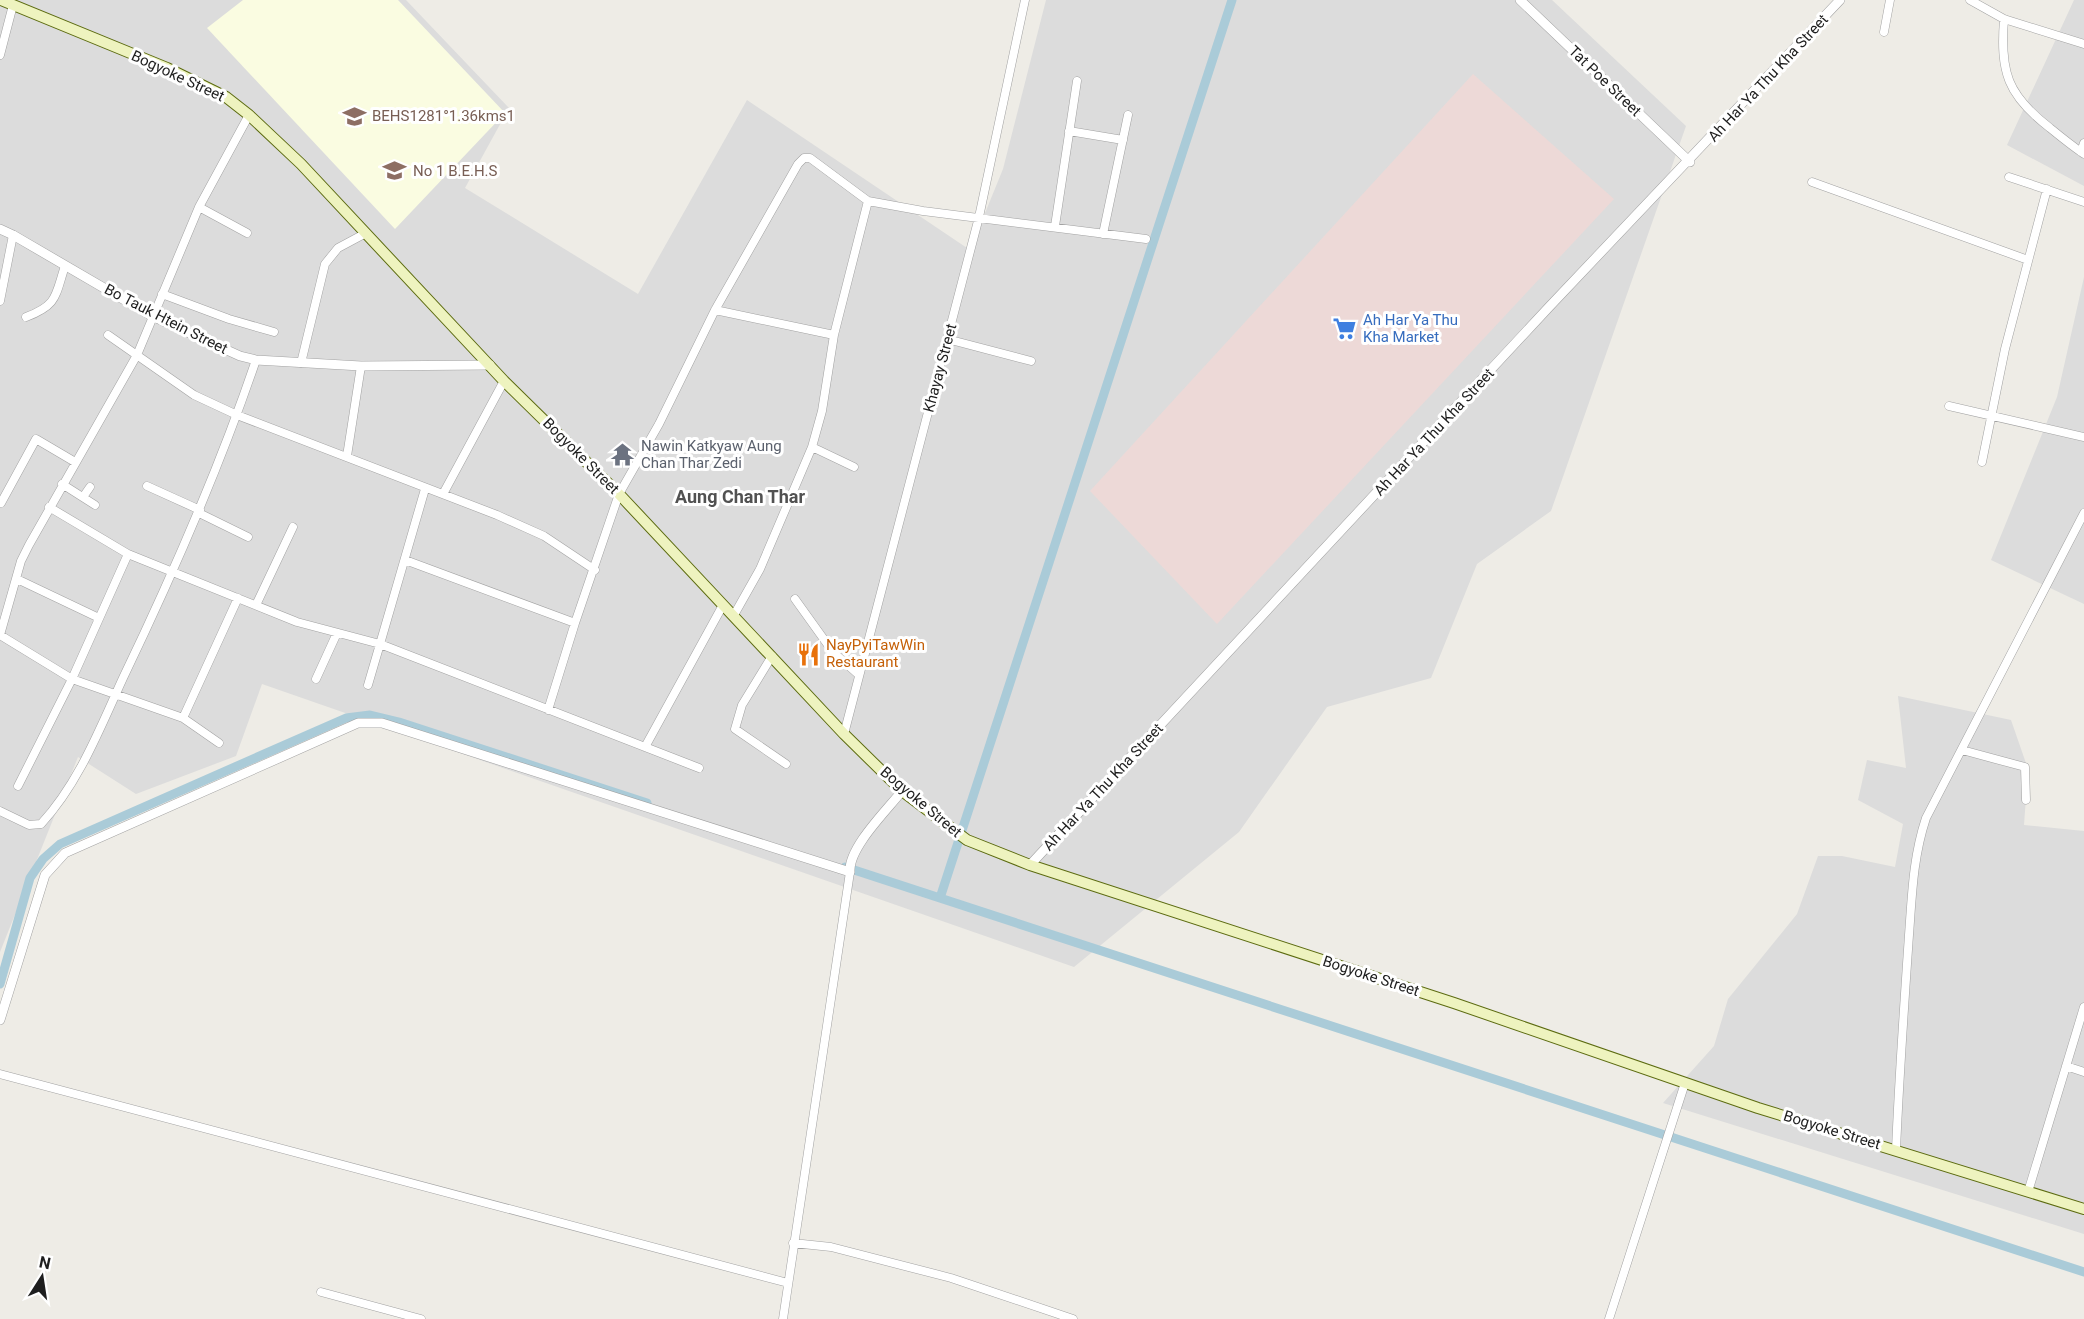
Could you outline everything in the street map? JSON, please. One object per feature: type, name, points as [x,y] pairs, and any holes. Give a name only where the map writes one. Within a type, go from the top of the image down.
[{"type":"main road","name":"Bogyoke Street","points":[[1,0],[167,68],[226,97],[249,115],[301,165],[504,381],[619,494],[844,734],[902,790],[967,840],[1030,865],[1454,1003],[1685,1083],[2084,1209]]},
{"type":"street","name":"Khayay Street","points":[[844,734],[979,217],[1025,0]]},
{"type":"street","name":"Tat Poe Street","points":[[1520,0],[1690,162]]},
{"type":"street","name":"Ah Har Ya Thu Kha Street","points":[[1030,865],[1549,308],[1690,162],[1840,0]]},
{"type":"street","points":[[1884,32],[1890,0]]},
{"type":"street","points":[[1970,0],[2004,19],[2084,44]]},
{"type":"street","points":[[0,55],[13,5]]},
{"type":"street","points":[[2004,19],[2003,65],[2015,96],[2028,111],[2083,153]]},
{"type":"street","points":[[1055,226],[1077,81]]},
{"type":"street","points":[[219,743],[183,718],[72,679],[0,635],[21,561],[49,507],[137,355],[199,207],[249,115]]},
{"type":"street","points":[[1102,234],[1128,115]]},
{"type":"street","points":[[1069,131],[1123,140]]},
{"type":"street","points":[[2083,153],[2084,143]]},
{"type":"street","points":[[548,710],[619,494],[659,424],[715,310],[798,164],[804,158],[810,158],[868,201],[923,211],[1146,239]]},
{"type":"street","points":[[2009,177],[2084,202]]},
{"type":"street","points":[[1812,182],[2028,260]]},
{"type":"street","points":[[1982,462],[2028,260],[2048,189]]},
{"type":"street","points":[[734,615],[760,569],[812,447],[822,411],[834,335],[868,201]]},
{"type":"street","points":[[199,207],[247,233]]},
{"type":"street","name":"Bo Tauk Htein Street","points":[[0,229],[152,316],[240,356],[256,360],[361,366],[490,365]]},
{"type":"street","points":[[301,363],[325,264],[338,248],[366,233]]},
{"type":"street","points":[[0,301],[13,235]]},
{"type":"street","points":[[26,317],[46,310],[54,299],[65,266]]},
{"type":"street","points":[[162,294],[228,319],[274,332]]},
{"type":"street","points":[[715,310],[834,335]]},
{"type":"street","points":[[108,335],[194,396],[544,536],[595,570]]},
{"type":"street","points":[[947,339],[1031,361]]},
{"type":"street","points":[[0,812],[29,825],[41,824],[86,759],[174,573],[237,415],[256,360]]},
{"type":"street","points":[[347,456],[361,366]]},
{"type":"street","points":[[443,494],[504,381]]},
{"type":"street","points":[[1949,406],[2084,436]]},
{"type":"street","points":[[1,503],[36,439],[75,462]]},
{"type":"street","points":[[812,447],[854,467]]},
{"type":"street","points":[[62,484],[95,505]]},
{"type":"street","points":[[147,486],[248,537]]},
{"type":"street","points":[[83,497],[90,487]]},
{"type":"street","points":[[368,685],[425,489]]},
{"type":"street","points":[[49,507],[128,554],[174,573],[297,622],[380,644],[699,768]]},
{"type":"street","points":[[1896,1150],[1902,1016],[1913,874],[1926,818],[2084,513]]},
{"type":"street","points":[[256,605],[293,526]]},
{"type":"street","points":[[18,786],[72,679],[128,554]]},
{"type":"street","points":[[405,560],[575,623]]},
{"type":"street","points":[[17,579],[99,618]]},
{"type":"street","points":[[183,718],[238,598]]},
{"type":"street","points":[[795,599],[833,652],[859,675]]},
{"type":"street","points":[[645,747],[723,605]]},
{"type":"street","points":[[316,679],[336,633]]},
{"type":"street","points":[[771,656],[742,705],[735,729],[786,764]]},
{"type":"street","points":[[0,1020],[45,875],[65,854],[358,723],[382,723],[850,869]]},
{"type":"street","points":[[1962,750],[2025,767],[2026,800]]},
{"type":"street","points":[[783,1319],[850,869],[865,837],[902,790]]},
{"type":"street","points":[[2028,1192],[2084,1007]]},
{"type":"street","points":[[2066,1066],[2084,1072]]},
{"type":"street","points":[[0,1074],[788,1283]]},
{"type":"street","points":[[1609,1319],[1685,1083]]},
{"type":"street","points":[[793,1243],[831,1247],[951,1278],[1073,1319]]},
{"type":"street","points":[[321,1292],[421,1319]]},
{"type":"shaded area","points":[[0,0],[406,0],[509,108],[465,188],[638,294],[747,100],[970,250],[1003,169],[1046,0],[1552,0],[1686,126],[1551,511],[1477,564],[1431,678],[1327,707],[1239,832],[1074,967],[262,684],[236,756],[136,794],[78,757],[0,952]]},
{"type":"shaded area","name":"No 1 B.E.H.S","points":[[243,0],[398,0],[505,113],[395,229],[207,28]]},
{"type":"shaded area","points":[[2074,0],[2084,0],[2084,186],[2007,145]]},
{"type":"shaded area","name":"Ah Har Ya Thu Kha Market","points":[[1473,74],[1614,199],[1217,624],[1090,491]]},
{"type":"shaded area","points":[[2084,277],[2084,604],[1991,560],[2057,397]]},
{"type":"shaded area","points":[[1898,696],[2011,720],[2028,769],[2024,825],[2084,831],[2084,1234],[1663,1103],[1714,1046],[1728,999],[1797,914],[1818,856],[1842,856],[1895,867],[1903,824],[1858,800],[1867,760],[1906,768]]},
{"type":"waterway","points":[[940,898],[1232,0]]},
{"type":"waterway","points":[[0,984],[30,878],[43,859],[60,844],[346,718],[370,715],[399,722],[647,803]]},
{"type":"waterway","points":[[845,867],[2084,1272]]},
{"type":"place","name":"BEHS1281°1.36kms1","points":[[354,116]]},
{"type":"place","name":"No 1 B.E.H.S","points":[[395,171]]},
{"type":"place","name":"Ah Har Ya Thu Kha Market","points":[[1345,329]]},
{"type":"place","name":"Nawin Katkyaw Aung Chan Thar Zedi","points":[[623,455]]},
{"type":"place","name":"NayPyiTawWin Restaurant","points":[[808,654]]},
{"type":"district","name":"Aung Chan Thar","points":[[740,496]]}]
